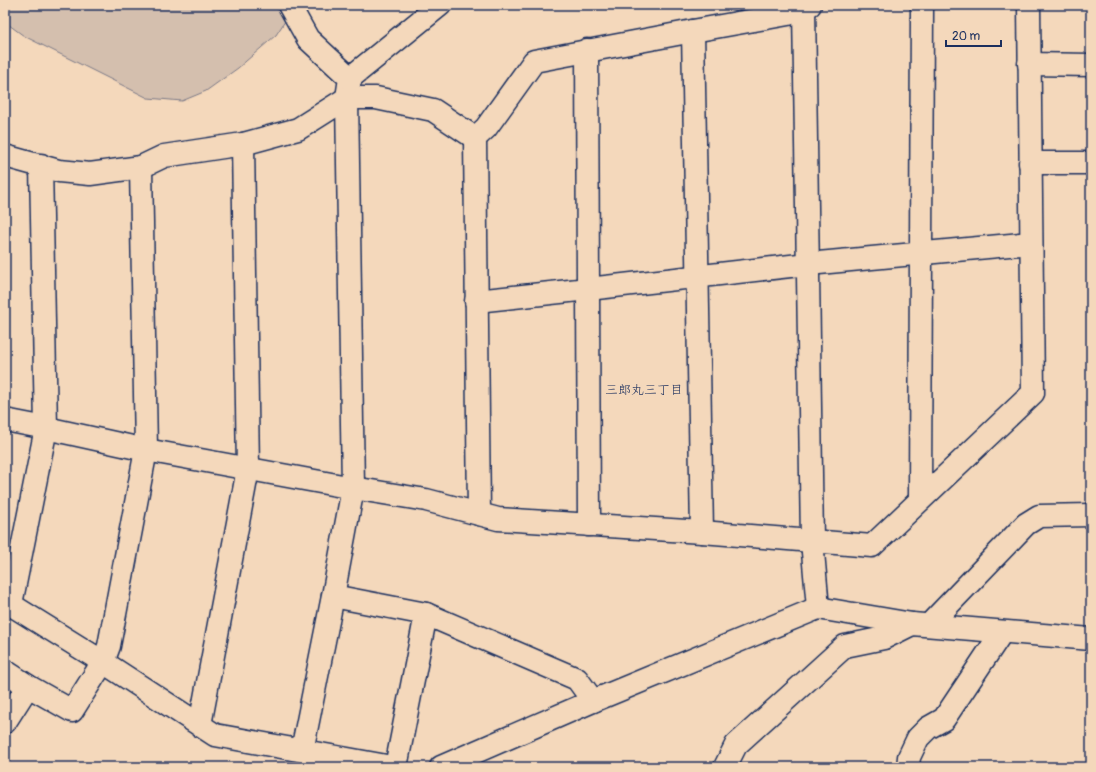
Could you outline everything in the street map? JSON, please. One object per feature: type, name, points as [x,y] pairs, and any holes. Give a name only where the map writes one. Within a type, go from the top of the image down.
[{"type":"street","points":[[289,5],[308,39],[349,88],[376,98],[433,110],[475,138]]},
{"type":"street","points":[[5,156],[59,171],[90,174],[142,167],[164,156],[243,144],[298,129],[349,88],[440,5]]},
{"type":"street","points":[[920,500],[922,5]]},
{"type":"street","points":[[5,420],[146,450],[426,500],[498,519],[702,532],[872,546],[1033,393],[1029,5]]},
{"type":"street","points":[[479,514],[475,138],[486,128],[534,61],[788,14],[807,6],[808,264],[812,541],[818,608]]},
{"type":"street","points":[[693,31],[702,532]]},
{"type":"street","points":[[587,50],[589,525]]},
{"type":"street","points":[[1029,64],[1091,65]]},
{"type":"street","points":[[302,750],[353,488],[349,88]]},
{"type":"street","points":[[200,725],[248,469],[243,144]]},
{"type":"street","points":[[1030,163],[1091,163]]},
{"type":"street","points":[[41,165],[46,428],[8,602],[215,735],[392,767]]},
{"type":"street","points":[[5,671],[72,711],[103,662],[109,646],[146,450],[142,167]]},
{"type":"street","points":[[476,301],[808,264],[1031,243]]},
{"type":"street","points":[[725,767],[736,745],[845,646],[884,638],[921,624],[1026,524],[1038,516],[1091,515]]},
{"type":"street","points":[[333,596],[426,614],[577,679],[594,701]]},
{"type":"street","points":[[441,767],[594,701],[818,608],[921,624],[1091,639]]},
{"type":"street","points":[[396,767],[426,614]]},
{"type":"street","points":[[908,767],[909,757],[918,738],[928,728],[944,719],[1002,632]]},
{"type":"street","points":[[5,722],[28,686]]},
{"type":"shaded area","points":[[5,5],[292,5],[291,12],[276,35],[238,68],[206,91],[182,101],[148,98],[24,36],[5,22]]},
{"type":"district","name":"三郎丸三丁目","points":[[644,389]]}]
